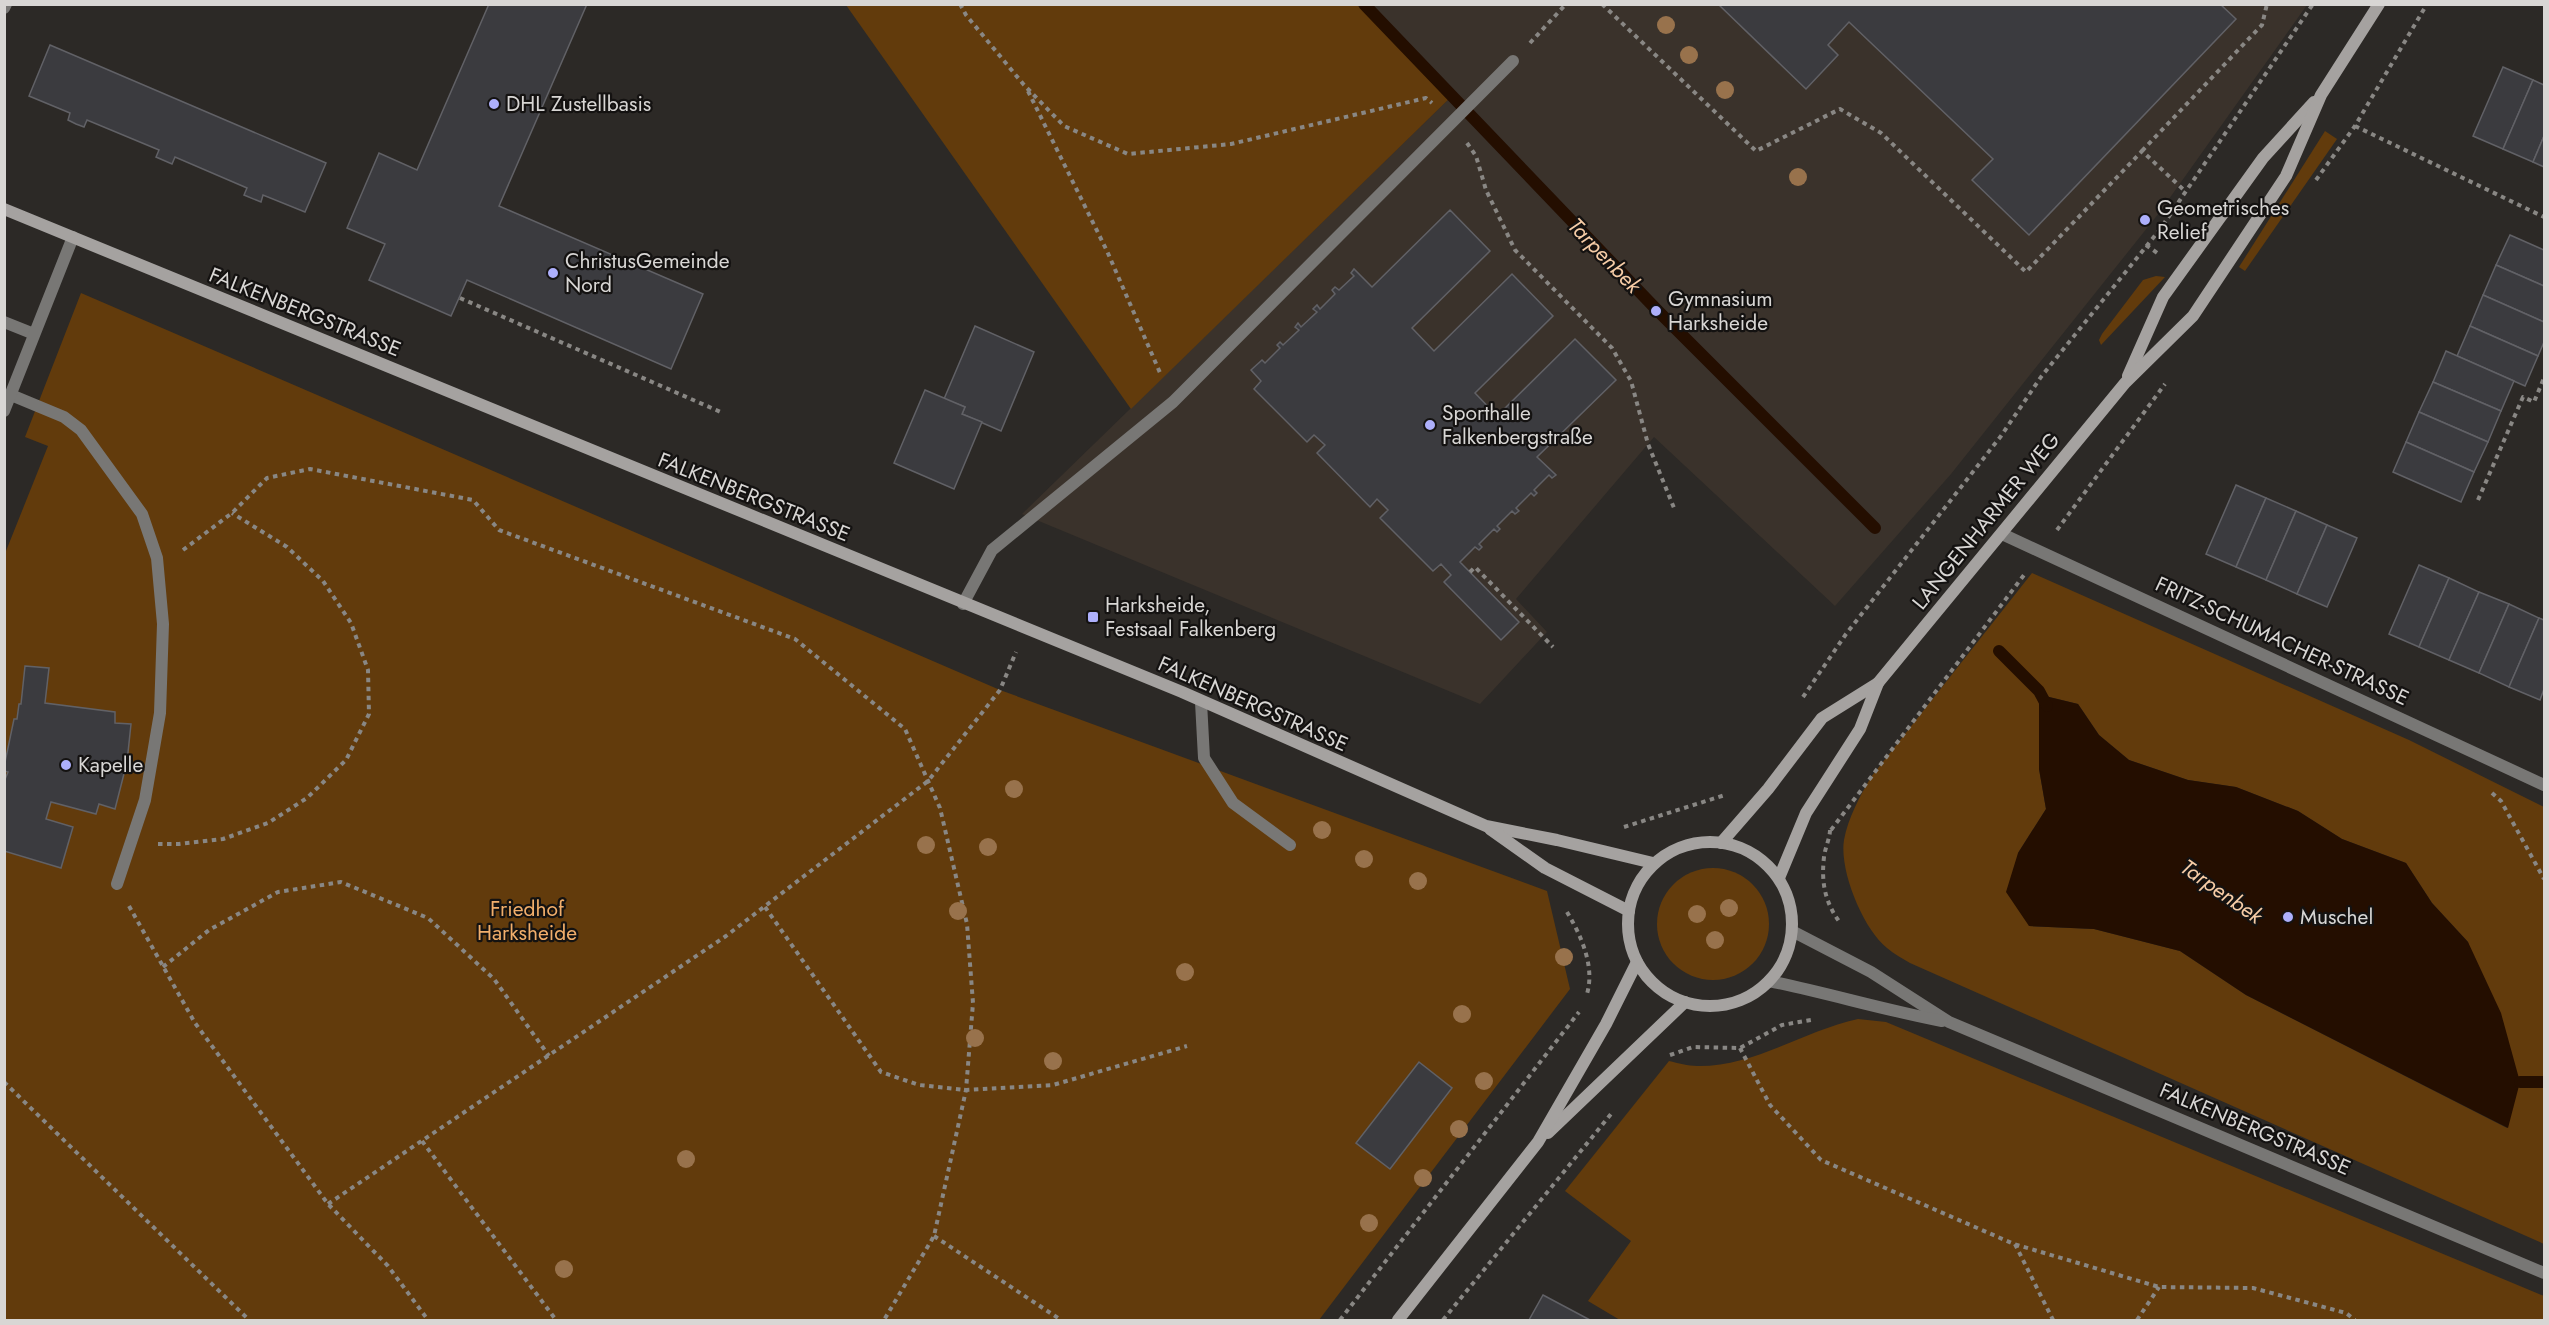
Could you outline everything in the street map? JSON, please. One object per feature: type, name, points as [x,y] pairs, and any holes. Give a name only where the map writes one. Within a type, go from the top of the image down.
[{"type":"main road","name":"LANGENHARMER WEG","points":[[1779,878],[1806,813],[1860,729],[1878,683],[2125,383],[2199,308],[2286,176],[2321,95],[2379,4]]},
{"type":"main road","name":"LANGENHARMER WEG","points":[[2125,383],[2163,297],[2263,158],[2321,95]]},
{"type":"main road","name":"FALKENBERGSTRASSE","points":[[4,209],[1201,702],[1486,826],[1653,864]]},
{"type":"main road","name":"LANGENHARMER WEG","points":[[1721,843],[1768,789],[1821,718],[1878,683]]},
{"type":"main road","name":"FALKENBERGSTRASSE","points":[[1486,826],[1545,868],[1629,911]]},
{"type":"main road","points":[[1691,843],[1721,843],[1732,844],[1752,853],[1767,864],[1779,878],[1787,895],[1792,931],[1788,949],[1780,966],[1769,981],[1755,993],[1739,1001],[1702,1006],[1684,1002],[1665,993],[1648,979],[1636,962],[1629,942],[1630,899],[1639,880],[1653,864],[1671,851],[1691,843]]},
{"type":"main road","points":[[1398,1320],[1538,1142],[1606,1024],[1636,962]]},
{"type":"main road","points":[[1538,1142],[1684,1002]]},
{"type":"street","points":[[963,604],[992,550],[1173,402],[1513,61]]},
{"type":"street","points":[[4,411],[73,237]]},
{"type":"street","points":[[4,322],[34,334]]},
{"type":"street","points":[[11,395],[64,417],[88,438],[142,514],[152,540],[158,567],[163,624],[160,713],[150,778],[133,843],[117,884]]},
{"type":"street","name":"FRITZ-SCHUMACHER-STRASSE","points":[[2002,534],[2544,785]]},
{"type":"street","points":[[1201,702],[1204,758],[1233,803],[1290,845]]},
{"type":"street","name":"FALKENBERGSTRASSE","points":[[1792,931],[1850,962],[1949,1022],[2544,1273]]},
{"type":"street","name":"FALKENBERGSTRASSE","points":[[1769,981],[1835,995],[1885,1010],[1949,1022]]},
{"type":"path","points":[[960,4],[966,15],[1024,85],[1064,126],[1128,154],[1231,144],[1426,98],[1452,121],[1476,156],[1486,190],[1515,250],[1612,348],[1631,381],[1648,444],[1674,508]]},
{"type":"path","points":[[1513,61],[1566,4]]},
{"type":"path","points":[[1602,4],[1755,151],[1840,109],[1881,133],[2026,272],[2262,25],[2267,4]]},
{"type":"path","points":[[1799,703],[1846,634],[2001,436],[2041,377],[2161,228],[2313,4]]},
{"type":"path","points":[[2315,182],[2355,126],[2427,4]]},
{"type":"path","points":[[1024,85],[1107,251],[1173,402]]},
{"type":"path","points":[[2355,126],[2544,218]]},
{"type":"path","points":[[2142,151],[2185,191]]},
{"type":"path","points":[[460,298],[723,413]]},
{"type":"path","points":[[1850,962],[1857,944],[1832,913],[1822,889],[1824,856],[1831,830],[2170,378]]},
{"type":"path","points":[[2478,500],[2523,397],[2534,402],[2544,378]]},
{"type":"path","points":[[158,567],[232,513],[267,478],[310,469],[473,500],[499,530],[795,639],[904,729],[940,808],[967,924],[973,1003],[966,1090],[934,1236],[884,1320]]},
{"type":"path","points":[[133,843],[179,844],[223,839],[268,823],[307,798],[346,760],[369,714],[368,670],[351,623],[323,581],[287,547],[232,513]]},
{"type":"path","points":[[1470,572],[1475,567],[1553,647]]},
{"type":"path","points":[[328,1204],[726,936],[928,781],[1000,690],[1026,630]]},
{"type":"path","points":[[2484,785],[2501,801],[2544,879]]},
{"type":"path","points":[[1587,848],[1593,830],[1624,827],[1726,794]]},
{"type":"path","points":[[1806,813],[1831,830]]},
{"type":"path","points":[[163,967],[209,930],[278,892],[341,882],[428,918],[494,979],[549,1056]]},
{"type":"path","points":[[117,884],[195,1023],[328,1204],[388,1266],[428,1320]]},
{"type":"path","points":[[1340,1320],[1583,1007],[1592,982],[1581,935],[1565,908],[1574,884]]},
{"type":"path","points":[[765,907],[881,1072],[919,1085],[966,1090],[1053,1084],[1187,1046]]},
{"type":"path","points":[[1637,1049],[1653,1062],[1693,1047],[1740,1048],[1782,1025],[1813,1020],[1827,1014],[1835,995]]},
{"type":"path","points":[[1740,1048],[1770,1105],[1821,1160],[2014,1244],[2159,1287],[2253,1288],[2346,1313],[2355,1320]]},
{"type":"path","points":[[4,1082],[249,1320]]},
{"type":"path","points":[[1443,1320],[1616,1108]]},
{"type":"path","points":[[422,1141],[556,1320]]},
{"type":"path","points":[[934,1236],[1061,1320]]},
{"type":"path","points":[[2014,1244],[2053,1320]]},
{"type":"path","points":[[2138,1320],[2159,1287]]},
{"type":"shaded area","name":"Gymnasium Harksheide","points":[[1359,5],[2307,5],[2159,213],[1951,474],[1835,606],[1654,437],[1516,599],[1547,632],[1480,704],[1022,514],[1453,95]]},
{"type":"green space","points":[[846,5],[1359,5],[1453,95],[1131,409]]},
{"type":"green space","points":[[2325,131],[2337,139],[2245,271],[2239,267]]},
{"type":"green space","points":[[2156,276],[2165,277],[2101,345],[2099,340],[2102,334],[2143,280]]},
{"type":"green space","name":"Friedhof Harksheide","points":[[81,293],[1000,690],[1547,891],[1570,989],[1319,1320],[5,1320],[4,556],[48,446],[25,437]]},
{"type":"green space","points":[[2032,573],[2409,740],[2544,807],[2544,1244],[1910,963],[1892,952],[1878,939],[1862,913],[1849,882],[1843,852],[1848,824],[1871,777]],"holes":[[[2040,692],[2045,696],[2078,704],[2099,735],[2129,760],[2188,780],[2236,787],[2298,811],[2342,839],[2406,863],[2432,903],[2468,942],[2507,1128],[2246,995],[2180,951],[2094,929],[2029,926],[2018,853],[2046,809],[2039,769]]]},
{"type":"green space","points":[[1713,868],[1734,872],[1753,884],[1765,903],[1769,924],[1765,945],[1753,964],[1734,976],[1713,980],[1692,976],[1673,964],[1661,945],[1657,924],[1661,903],[1673,884],[1692,872]]},
{"type":"green space","points":[[1858,1019],[1886,1022],[2544,1296],[2544,1320],[1620,1320],[1588,1301],[1631,1241],[1565,1191],[1669,1061],[1697,1066],[1738,1061]]},
{"type":"water","points":[[2039,691],[2045,696],[2078,704],[2099,735],[2129,760],[2188,780],[2236,787],[2298,811],[2342,839],[2406,863],[2432,903],[2468,942],[2501,1013],[2520,1082],[2508,1128],[2246,995],[2180,951],[2094,929],[2029,926],[2006,892],[2018,853],[2046,809],[2039,769]]},
{"type":"building","points":[[489,4],[587,4],[499,206],[703,294],[671,369],[467,280],[451,316],[369,280],[385,244],[347,228],[379,153],[417,170]]},
{"type":"building","points":[[1718,4],[2220,4],[2236,19],[2029,235],[1972,180],[1993,159],[1849,22],[1828,45],[1838,55],[1806,89]]},
{"type":"building","points":[[50,45],[326,163],[305,212],[263,195],[261,202],[244,195],[247,188],[175,157],[172,164],[156,157],[159,150],[87,120],[84,127],[76,124],[68,120],[70,113],[29,96]]},
{"type":"building","points":[[2503,67],[2533,80],[2503,149],[2473,136]]},
{"type":"building","points":[[2533,80],[2544,85],[2544,136],[2533,162],[2503,149]]},
{"type":"building","points":[[2544,136],[2544,167],[2533,162]]},
{"type":"building","name":"Sporthalle Falkenbergstraße","points":[[1450,210],[1490,251],[1412,328],[1434,351],[1512,274],[1553,316],[1475,393],[1497,416],[1575,339],[1616,380],[1537,457],[1556,475],[1552,478],[1549,475],[1534,490],[1537,493],[1534,496],[1531,493],[1516,508],[1519,511],[1515,514],[1512,511],[1497,526],[1500,529],[1497,532],[1494,529],[1479,544],[1482,547],[1479,550],[1475,547],[1460,562],[1519,622],[1501,640],[1444,582],[1451,575],[1441,564],[1433,571],[1380,518],[1388,510],[1377,499],[1370,507],[1317,453],[1325,445],[1314,435],[1307,442],[1254,389],[1261,381],[1251,370],[1262,360],[1265,363],[1280,348],[1277,345],[1280,342],[1283,345],[1299,330],[1295,327],[1298,323],[1301,327],[1317,312],[1313,309],[1317,305],[1320,309],[1335,294],[1332,290],[1335,287],[1339,290],[1354,276],[1351,273],[1354,269],[1372,287]]},
{"type":"building","points":[[2510,235],[2544,250],[2544,286],[2496,265]]},
{"type":"building","points":[[2496,265],[2544,286],[2544,322],[2483,295]]},
{"type":"building","points":[[2483,295],[2544,322],[2544,342],[2538,356],[2470,326]]},
{"type":"building","points":[[975,326],[1034,352],[1001,431],[962,414],[965,407],[944,399]]},
{"type":"building","points":[[2470,326],[2538,356],[2525,386],[2457,356]]},
{"type":"building","points":[[2446,351],[2514,381],[2501,411],[2433,382]]},
{"type":"building","points":[[2433,382],[2501,411],[2488,442],[2419,412]]},
{"type":"building","points":[[925,390],[965,407],[962,414],[982,422],[954,489],[894,463]]},
{"type":"building","points":[[2419,412],[2488,442],[2474,472],[2406,442]]},
{"type":"building","points":[[2406,442],[2474,472],[2461,502],[2393,472]]},
{"type":"building","points":[[2236,485],[2266,498],[2236,567],[2206,554]]},
{"type":"building","points":[[2266,498],[2296,511],[2266,580],[2236,567]]},
{"type":"building","points":[[2296,511],[2327,525],[2297,594],[2266,580]]},
{"type":"building","points":[[2327,525],[2357,538],[2327,607],[2297,594]]},
{"type":"building","points":[[2419,565],[2449,578],[2419,647],[2389,634]]},
{"type":"building","points":[[2449,578],[2479,592],[2449,660],[2419,647]]},
{"type":"building","points":[[2479,592],[2509,604],[2479,673],[2449,660]]},
{"type":"building","points":[[2509,604],[2539,618],[2509,687],[2479,673]]},
{"type":"building","points":[[2539,618],[2544,620],[2544,689],[2540,700],[2509,687]]},
{"type":"building","name":"Kapelle","points":[[25,666],[49,668],[45,703],[115,712],[115,723],[131,724],[127,762],[115,809],[99,804],[96,814],[51,802],[46,819],[73,827],[61,868],[4,851],[4,782],[8,772],[4,771],[4,767],[14,719],[17,719],[19,704],[21,704]]},
{"type":"building","points":[[1419,1062],[1452,1088],[1390,1169],[1356,1143]]},
{"type":"building","points":[[1543,1295],[1590,1320],[1529,1320]]},
{"type":"waterway","name":"Tarpenbek","points":[[1364,4],[1657,310],[1875,528]]},
{"type":"waterway","name":"Tarpenbek","points":[[1999,651],[2039,691],[2047,706]]},
{"type":"waterway","points":[[2520,1082],[2544,1082]]},
{"type":"place","name":"DHL Zustellbasis","points":[[494,104]]},
{"type":"place","name":"Geometrisches Relief","points":[[2145,220]]},
{"type":"place","name":"ChristusGemeinde Nord","points":[[553,273]]},
{"type":"place","name":"Gymnasium Harksheide","points":[[1656,311]]},
{"type":"place","name":"Sporthalle Falkenbergstraße","points":[[1430,425]]},
{"type":"place","name":"Harksheide, Festsaal Falkenberg","points":[[1093,617]]},
{"type":"place","name":"Kapelle","points":[[66,765]]},
{"type":"place","name":"Muschel","points":[[2288,917]]}]
